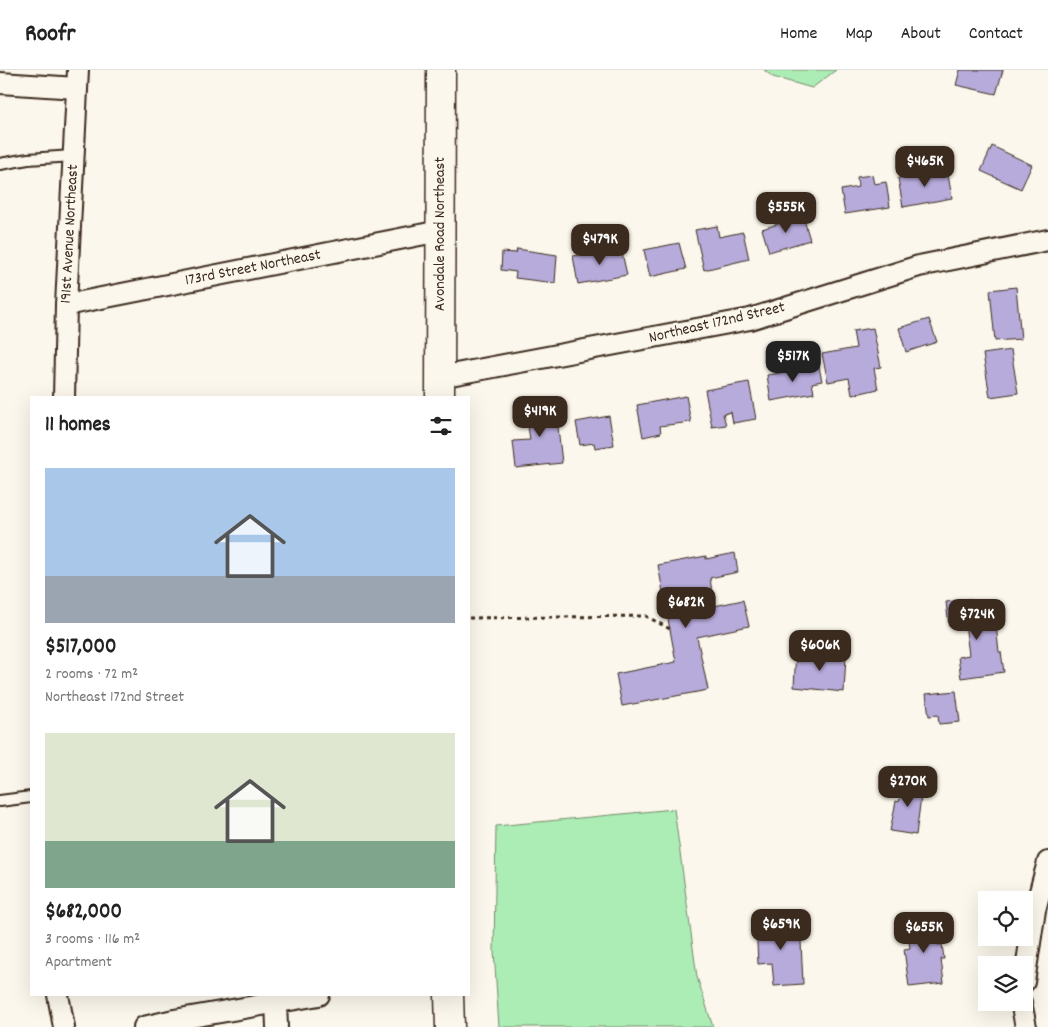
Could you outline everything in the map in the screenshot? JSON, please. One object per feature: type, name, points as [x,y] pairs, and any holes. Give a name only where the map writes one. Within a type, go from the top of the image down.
[{"type":"main road","name":"Avondale Road Northeast","points":[[440,387],[441,70]]},
{"type":"main road","points":[[449,996],[450,1027]]},
{"type":"street","points":[[0,83],[78,79]]},
{"type":"street","name":"191st Avenue Northeast","points":[[64,396],[66,305],[78,79]]},
{"type":"street","name":"173rd Street Northeast","points":[[66,305],[440,231]]},
{"type":"street","name":"Northeast 172nd Street","points":[[440,387],[750,319],[919,266],[1048,240]]},
{"type":"street","points":[[1028,956],[1035,910],[1048,862]]},
{"type":"street","points":[[58,996],[64,1027]]},
{"type":"street","points":[[144,1027],[276,1001],[312,996]]},
{"type":"street","points":[[276,1001],[277,1027]]},
{"type":"street","points":[[1023,1011],[1026,1027]]},
{"type":"lane","points":[[0,164],[28,159],[74,156]]},
{"type":"lane","points":[[0,801],[30,797]]},
{"type":"path","points":[[470,618],[646,616],[670,629]]},
{"type":"green space","points":[[764,70],[836,70],[812,88],[773,77]]},
{"type":"green space","points":[[674,809],[697,977],[713,1027],[499,1027],[494,951],[496,826]]},
{"type":"building","points":[[960,70],[1003,70],[996,94],[956,85]]},
{"type":"building","points":[[992,146],[1032,165],[1021,189],[981,171]]},
{"type":"building","points":[[947,169],[952,198],[903,207],[898,178]]},
{"type":"building","points":[[872,175],[874,184],[886,182],[890,207],[845,214],[841,190],[858,187],[857,177]]},
{"type":"building","points":[[803,216],[810,240],[769,252],[762,229]]},
{"type":"building","points":[[717,226],[719,237],[743,232],[749,259],[704,270],[695,230]]},
{"type":"building","points":[[679,243],[686,269],[650,277],[644,250]]},
{"type":"building","points":[[621,248],[627,275],[578,284],[573,256]]},
{"type":"building","points":[[517,249],[557,255],[555,283],[515,278],[516,272],[501,270],[502,252],[516,253]]},
{"type":"building","points":[[1016,287],[1021,339],[995,341],[990,290]]},
{"type":"building","points":[[929,319],[937,342],[906,352],[899,328]]},
{"type":"building","points":[[873,328],[881,367],[874,368],[878,389],[852,395],[849,378],[828,382],[822,354],[856,348],[853,331]]},
{"type":"building","points":[[1011,350],[1018,393],[990,397],[983,354]]},
{"type":"building","points":[[819,367],[822,381],[812,383],[814,393],[771,401],[767,375]]},
{"type":"building","points":[[749,382],[756,419],[733,423],[731,412],[723,414],[726,425],[712,427],[705,390]]},
{"type":"building","points":[[686,396],[691,422],[660,426],[661,433],[643,437],[637,405]]},
{"type":"building","points":[[555,400],[562,463],[516,468],[513,441],[530,440],[527,419],[531,419],[529,403]]},
{"type":"building","points":[[609,416],[614,445],[595,448],[594,443],[580,445],[576,422]]},
{"type":"building","points":[[735,553],[738,572],[710,578],[714,606],[743,600],[749,626],[697,637],[708,690],[622,706],[616,674],[676,662],[658,565],[706,556],[706,559]]},
{"type":"building","points":[[969,599],[972,620],[995,616],[999,652],[1001,652],[1004,672],[961,678],[958,657],[969,655],[965,624],[949,626],[946,602]]},
{"type":"building","points":[[796,651],[846,656],[844,692],[794,687]]},
{"type":"building","points":[[956,691],[960,722],[939,724],[938,715],[929,716],[926,694]]},
{"type":"building","points":[[904,778],[923,782],[916,835],[890,831],[896,801],[899,802]]},
{"type":"building","points":[[934,918],[938,945],[942,944],[944,959],[941,959],[944,983],[909,987],[904,949],[910,948],[906,921]]},
{"type":"building","points":[[800,921],[803,984],[774,986],[772,963],[758,964],[756,924]]}]
